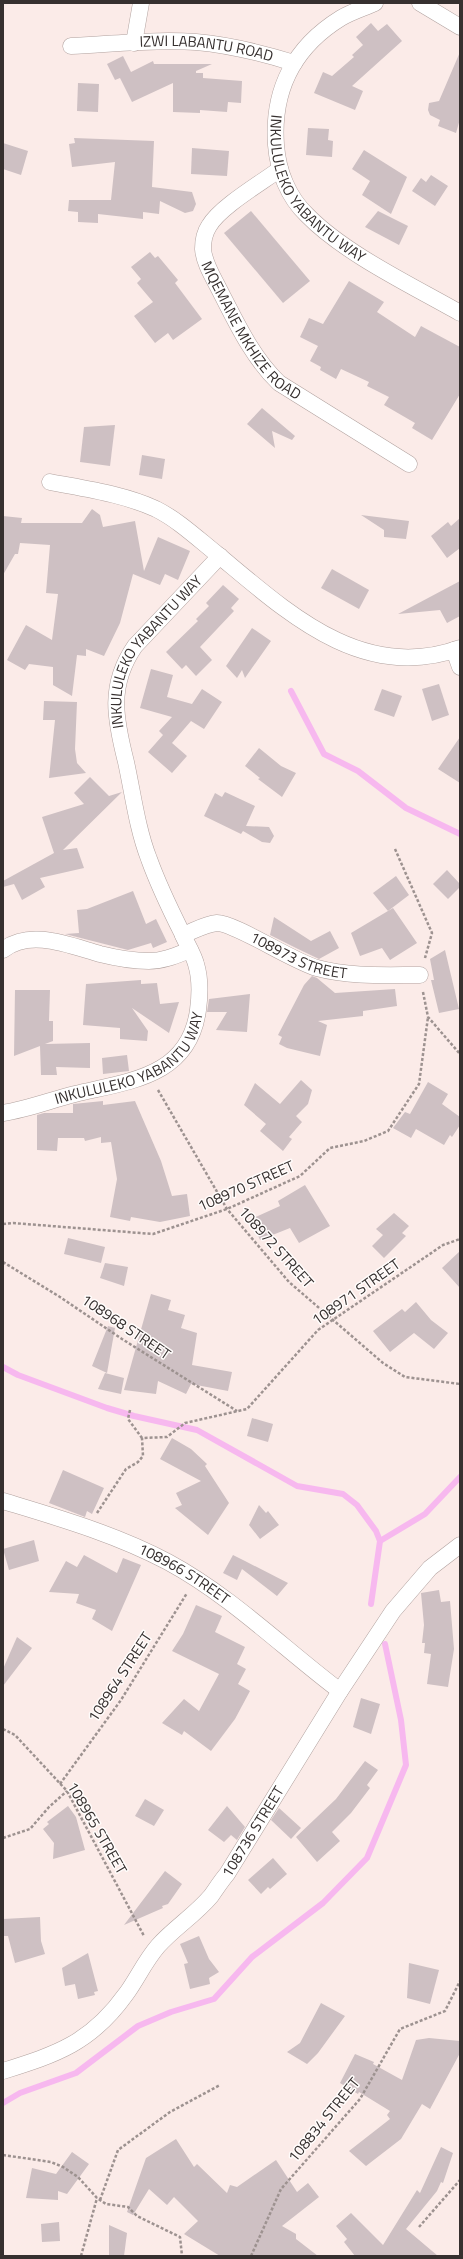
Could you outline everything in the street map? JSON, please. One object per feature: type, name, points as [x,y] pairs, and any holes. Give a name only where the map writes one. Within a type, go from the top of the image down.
[{"type":"street","name":"IZWI LABANTU ROAD","points":[[141,3],[134,43],[194,42],[262,53],[294,63]]},
{"type":"street","name":"INKULULEKO YABANTU WAY","points":[[375,3],[342,17],[323,31],[294,63],[281,88],[276,111],[275,124],[280,169],[296,202],[322,229],[358,254],[460,313]]},
{"type":"street","points":[[420,3],[460,27]]},
{"type":"street","points":[[71,46],[134,43]]},
{"type":"street","name":"MQEMANE MKHIZE ROAD","points":[[280,169],[217,215],[209,226],[204,237],[203,250],[208,266],[241,332],[268,372],[279,383],[409,464]]},
{"type":"street","name":"INKULULEKO YABANTU WAY","points":[[50,482],[113,494],[155,509],[181,524],[287,611],[312,629],[338,642],[368,652],[397,656],[421,657],[457,649],[460,667]]},
{"type":"street","name":"INKULULEKO YABANTU WAY","points":[[3,1113],[149,1075],[172,1063],[190,1040],[194,1029],[200,998],[200,984],[196,962],[149,859],[143,840],[121,743],[116,697],[119,676],[124,662],[135,646],[220,556]]},
{"type":"street","name":"108973 STREET","points":[[183,935],[207,925],[222,924],[298,962],[316,967],[364,975],[420,975]]},
{"type":"street","points":[[3,950],[10,944],[38,940],[102,954],[150,961],[163,960],[190,950]]},
{"type":"street","name":"108966 STREET","points":[[3,1501],[88,1527],[157,1557],[233,1604],[340,1691]]},
{"type":"street","name":"108736 STREET","points":[[3,2071],[67,2049],[84,2038],[104,2020],[125,1996],[153,1952],[166,1937],[210,1897],[227,1874],[340,1691],[409,1590],[430,1568],[460,1545]]},
{"type":"path","points":[[396,849],[432,933],[420,975],[428,1017],[460,1054]]},
{"type":"path","name":"108970 STREET","points":[[3,1224],[13,1223],[153,1234],[227,1209],[300,1176],[330,1148],[364,1141],[388,1131],[418,1084],[428,1017]]},
{"type":"path","name":"108972 STREET","points":[[149,1075],[227,1209],[289,1282],[383,1364],[405,1377],[460,1384]]},
{"type":"path","name":"108971 STREET","points":[[142,1438],[167,1437],[185,1423],[247,1409],[318,1330],[443,1245],[460,1238]]},
{"type":"path","name":"108968 STREET","points":[[3,1262],[60,1297],[122,1339],[236,1411]]},
{"type":"path","points":[[88,1527],[126,1469],[138,1462],[143,1456],[142,1438],[128,1419],[130,1410]]},
{"type":"path","name":"108964 STREET","points":[[60,1784],[121,1700],[195,1580]]},
{"type":"path","name":"108965 STREET","points":[[3,1729],[15,1735],[67,1791],[153,1952]]},
{"type":"path","points":[[3,1838],[30,1829],[49,1807],[67,1791]]},
{"type":"path","name":"108834 STREET","points":[[251,2256],[281,2189],[360,2099],[400,2029],[445,2011],[460,1981]]},
{"type":"path","points":[[100,2200],[118,2150],[170,2112],[220,2085]]},
{"type":"path","points":[[3,2155],[51,2162],[63,2167],[78,2177],[100,2200],[112,2206],[128,2207],[136,2216],[180,2237],[182,2256]]},
{"type":"path","points":[[419,2227],[460,2180]]},
{"type":"path","points":[[81,2256],[97,2198]]},
{"type":"building","points":[[371,23],[378,31],[387,24],[402,41],[352,86],[363,91],[355,110],[314,93],[323,72],[332,76],[354,57],[352,55],[363,45],[356,37]]},
{"type":"building","points":[[460,52],[460,119],[456,133],[438,126],[440,120],[430,115],[428,110],[429,103],[439,101]]},
{"type":"building","points":[[123,56],[131,72],[153,61],[154,64],[212,64],[196,71],[196,73],[203,73],[203,78],[242,81],[241,103],[228,102],[227,112],[200,110],[200,113],[173,112],[173,83],[132,102],[120,78],[115,80],[107,64]]},
{"type":"building","points":[[78,83],[99,84],[98,112],[77,111]]},
{"type":"building","points":[[308,128],[329,129],[328,140],[333,141],[332,157],[306,155]]},
{"type":"building","points":[[74,138],[154,141],[152,187],[192,192],[196,204],[193,211],[185,213],[160,201],[159,214],[143,212],[143,219],[98,214],[98,223],[78,222],[78,212],[68,211],[69,200],[111,200],[115,162],[72,167],[69,144],[75,143]]},
{"type":"building","points":[[3,143],[28,151],[21,175],[3,169]]},
{"type":"building","points":[[192,148],[229,151],[227,176],[191,174]]},
{"type":"building","points":[[364,150],[407,177],[391,214],[362,195],[370,181],[352,169]]},
{"type":"building","points":[[431,175],[448,186],[435,206],[412,191],[421,178],[426,182]]},
{"type":"building","points":[[251,211],[310,281],[283,303],[224,233]]},
{"type":"building","points":[[378,211],[408,226],[399,245],[365,227]]},
{"type":"building","points":[[150,252],[155,258],[158,256],[178,280],[175,283],[202,319],[173,340],[168,333],[155,343],[134,316],[153,302],[137,283],[141,279],[131,267]]},
{"type":"building","points":[[349,281],[384,302],[377,312],[415,337],[421,326],[460,347],[460,394],[432,440],[412,428],[415,423],[384,405],[389,397],[367,386],[369,382],[341,369],[336,379],[320,370],[321,367],[310,361],[318,346],[300,337],[309,318],[323,324]]},
{"type":"building","points":[[262,408],[295,436],[292,440],[272,431],[275,448],[247,424]]},
{"type":"building","points":[[115,425],[110,466],[80,462],[84,427]]},
{"type":"building","points":[[142,455],[165,459],[162,479],[139,475]]},
{"type":"building","points":[[92,509],[100,515],[103,527],[135,521],[144,571],[158,537],[190,551],[178,580],[165,574],[160,585],[133,574],[120,623],[104,656],[86,649],[86,656],[77,655],[72,696],[53,685],[53,667],[29,664],[25,670],[7,660],[26,625],[52,640],[58,594],[46,593],[50,545],[20,543],[18,554],[15,554],[3,575],[3,516],[22,518],[21,523],[82,523]]},
{"type":"building","points":[[361,515],[409,521],[406,539],[384,537],[384,530]]},
{"type":"building","points":[[460,518],[460,548],[447,558],[431,536],[448,522],[451,526]]},
{"type":"building","points":[[332,569],[369,590],[359,609],[321,588]]},
{"type":"building","points":[[460,581],[460,616],[447,623],[440,610],[398,614]]},
{"type":"building","points":[[223,585],[239,599],[231,608],[234,611],[200,647],[212,660],[196,676],[186,665],[182,669],[166,652],[198,621],[196,619],[209,606],[206,603]]},
{"type":"building","points":[[252,628],[271,641],[245,678],[242,670],[237,678],[226,666]]},
{"type":"building","points":[[151,669],[173,675],[167,697],[192,704],[202,689],[222,702],[204,729],[191,721],[172,743],[187,756],[172,773],[148,752],[163,735],[159,731],[172,717],[140,708]]},
{"type":"building","points":[[439,684],[449,715],[432,721],[422,689]]},
{"type":"building","points":[[382,689],[402,696],[394,717],[374,710]]},
{"type":"building","points":[[44,701],[77,702],[75,749],[77,763],[86,773],[49,778],[55,720],[43,720]]},
{"type":"building","points":[[460,737],[460,783],[438,769]]},
{"type":"building","points":[[259,748],[281,766],[296,773],[282,797],[258,779],[260,778],[245,766]]},
{"type":"building","points":[[90,777],[109,796],[122,792],[63,850],[77,848],[84,868],[40,878],[45,887],[22,900],[14,884],[3,887],[3,881],[54,853],[42,817],[84,804],[74,793]]},
{"type":"building","points":[[225,792],[255,806],[246,826],[269,827],[274,836],[270,843],[262,842],[243,831],[241,834],[204,816],[215,793],[222,797]]},
{"type":"building","points":[[447,870],[460,884],[460,887],[448,899],[433,884]]},
{"type":"building","points":[[396,876],[409,895],[388,911],[373,893]]},
{"type":"building","points":[[133,891],[146,924],[156,919],[167,942],[153,948],[151,943],[128,950],[65,934],[79,933],[77,910],[87,909]]},
{"type":"building","points":[[393,908],[417,943],[390,960],[382,948],[360,956],[351,933]]},
{"type":"building","points":[[274,917],[311,941],[330,931],[339,948],[319,959],[298,949],[270,935]]},
{"type":"building","points":[[445,950],[459,1009],[439,1013],[431,980],[434,980],[430,959]]},
{"type":"building","points":[[312,976],[317,978],[335,993],[395,989],[397,1006],[363,1011],[363,1016],[318,1021],[327,1025],[320,1056],[287,1048],[279,1044],[282,1037],[278,1035],[304,985]]},
{"type":"building","points":[[141,980],[141,984],[157,983],[160,1004],[179,1002],[169,1033],[132,1008],[148,1031],[147,1041],[120,1039],[120,1028],[83,1025],[86,984]]},
{"type":"building","points":[[15,990],[50,990],[49,1021],[53,1021],[53,1041],[45,1044],[90,1043],[90,1068],[56,1067],[57,1075],[41,1075],[40,1046],[14,1056]]},
{"type":"building","points":[[250,994],[247,1032],[216,1030],[227,1012],[207,1012],[209,999]]},
{"type":"building","points":[[127,1055],[129,1071],[103,1074],[102,1058]]},
{"type":"building","points":[[301,1080],[312,1090],[308,1104],[296,1116],[302,1122],[289,1137],[292,1139],[283,1151],[260,1131],[266,1124],[244,1105],[255,1083],[280,1104]]},
{"type":"building","points":[[428,1082],[448,1094],[442,1104],[460,1117],[460,1125],[452,1137],[450,1135],[444,1145],[416,1129],[411,1138],[393,1128],[405,1112],[410,1114]]},
{"type":"building","points":[[103,1101],[103,1105],[135,1101],[161,1161],[172,1196],[187,1194],[190,1216],[160,1222],[131,1217],[130,1221],[110,1217],[117,1179],[111,1142],[101,1143],[101,1137],[85,1141],[84,1138],[58,1138],[57,1151],[37,1150],[37,1115],[44,1113],[73,1113],[73,1104]]},
{"type":"building","points":[[305,1185],[330,1226],[299,1243],[290,1228],[260,1240],[251,1219],[280,1206],[278,1201]]},
{"type":"building","points":[[394,1213],[409,1226],[402,1233],[406,1236],[384,1258],[372,1246],[383,1235],[376,1229]]},
{"type":"building","points":[[68,1238],[105,1247],[101,1263],[64,1254]]},
{"type":"building","points":[[460,1251],[460,1288],[442,1268]]},
{"type":"building","points":[[105,1263],[128,1267],[124,1286],[100,1278]]},
{"type":"building","points":[[151,1294],[171,1300],[168,1310],[185,1315],[181,1328],[197,1333],[192,1365],[232,1372],[228,1391],[191,1384],[186,1394],[158,1381],[156,1394],[124,1390]]},
{"type":"building","points":[[416,1302],[431,1320],[448,1333],[434,1349],[414,1333],[390,1352],[373,1331],[402,1309],[405,1312]]},
{"type":"building","points":[[108,1326],[115,1328],[107,1373],[92,1366]]},
{"type":"building","points":[[105,1373],[124,1378],[121,1394],[98,1389]]},
{"type":"building","points":[[252,1418],[273,1424],[268,1442],[247,1436]]},
{"type":"building","points":[[172,1438],[191,1449],[207,1464],[205,1466],[229,1503],[208,1535],[175,1508],[182,1505],[176,1493],[201,1481],[160,1459]]},
{"type":"building","points":[[63,1470],[104,1488],[92,1514],[87,1511],[85,1517],[49,1503]]},
{"type":"building","points":[[259,1505],[266,1513],[268,1511],[279,1525],[260,1539],[249,1525]]},
{"type":"building","points":[[34,1540],[39,1561],[9,1570],[3,1549]]},
{"type":"building","points":[[84,1555],[117,1573],[123,1558],[141,1565],[112,1631],[92,1619],[96,1610],[76,1603],[79,1594],[49,1592],[66,1561],[77,1567]]},
{"type":"building","points":[[233,1555],[288,1583],[277,1596],[242,1569],[237,1580],[223,1573]]},
{"type":"building","points":[[439,1590],[441,1602],[450,1601],[454,1649],[448,1687],[427,1684],[431,1654],[424,1653],[425,1643],[422,1643],[424,1625],[421,1593]]},
{"type":"building","points":[[196,1605],[222,1616],[215,1632],[245,1647],[237,1664],[246,1669],[238,1684],[250,1691],[235,1719],[211,1751],[184,1731],[182,1735],[162,1723],[184,1699],[199,1711],[219,1674],[172,1651],[183,1634]]},
{"type":"building","points":[[17,1637],[32,1648],[3,1686],[3,1669]]},
{"type":"building","points":[[361,1698],[380,1704],[371,1734],[353,1727]]},
{"type":"building","points":[[365,1761],[378,1770],[367,1785],[370,1788],[351,1813],[332,1832],[340,1841],[317,1862],[296,1837],[336,1799]]},
{"type":"building","points":[[145,1799],[164,1810],[154,1826],[135,1816]]},
{"type":"building","points":[[68,1806],[76,1817],[85,1850],[53,1859],[54,1843],[43,1829],[49,1824],[47,1822]]},
{"type":"building","points":[[227,1806],[245,1827],[237,1840],[231,1835],[224,1842],[208,1830]]},
{"type":"building","points":[[279,1808],[301,1828],[291,1839],[271,1820]]},
{"type":"building","points":[[273,1858],[287,1874],[270,1889],[268,1887],[261,1894],[248,1880]]},
{"type":"building","points":[[165,1871],[182,1884],[168,1904],[162,1906],[163,1908],[124,1925]]},
{"type":"building","points":[[40,1917],[41,1941],[45,1954],[15,1963],[8,1936],[3,1936],[3,1919]]},
{"type":"building","points":[[199,1936],[209,1959],[219,1972],[209,1978],[210,1984],[190,1989],[184,1964],[188,1963],[180,1944]]},
{"type":"building","points":[[88,1953],[98,1991],[94,1992],[95,1995],[78,1999],[75,1984],[65,1986],[62,1968]]},
{"type":"building","points":[[409,1963],[439,1970],[430,2004],[407,1998]]},
{"type":"building","points":[[321,2003],[345,2016],[318,2053],[307,2064],[287,2052],[300,2043]]},
{"type":"building","points":[[429,2038],[460,2041],[460,2053],[430,2109],[422,2104],[401,2139],[366,2166],[349,2151],[390,2119],[387,2115],[390,2111],[359,2092],[358,2094],[340,2083],[355,2054],[374,2062],[373,2064],[402,2080],[416,2040]]},
{"type":"building","points":[[176,2139],[194,2167],[197,2164],[227,2193],[230,2185],[237,2187],[276,2160],[297,2192],[308,2183],[319,2197],[282,2226],[296,2234],[296,2239],[318,2256],[220,2256],[184,2234],[198,2221],[174,2197],[167,2205],[149,2189],[133,2215],[127,2212],[146,2158]]},
{"type":"building","points":[[441,2147],[453,2153],[443,2183],[441,2182],[437,2191],[406,2229],[438,2256],[355,2256],[344,2242],[347,2239],[336,2226],[351,2213],[383,2245],[417,2190],[420,2193]]},
{"type":"building","points":[[72,2152],[89,2164],[67,2194],[58,2191],[58,2200],[26,2198],[32,2168],[56,2174]]},
{"type":"building","points":[[59,2222],[60,2241],[42,2242],[41,2224]]},
{"type":"building","points":[[109,2225],[127,2233],[124,2256],[109,2256]]},
{"type":"waterway","points":[[291,691],[324,754],[358,771],[406,808],[460,834]]},
{"type":"waterway","points":[[3,1367],[18,1375],[107,1408],[134,1416],[197,1430],[297,1486],[343,1494],[357,1505],[376,1531],[380,1541],[371,1604]]},
{"type":"waterway","points":[[380,1541],[425,1514],[460,1477]]},
{"type":"waterway","points":[[3,2103],[20,2093],[76,2073],[138,2026],[171,2012],[214,1999],[252,1957],[323,1903],[367,1858],[406,1765],[401,1720],[385,1644]]}]
